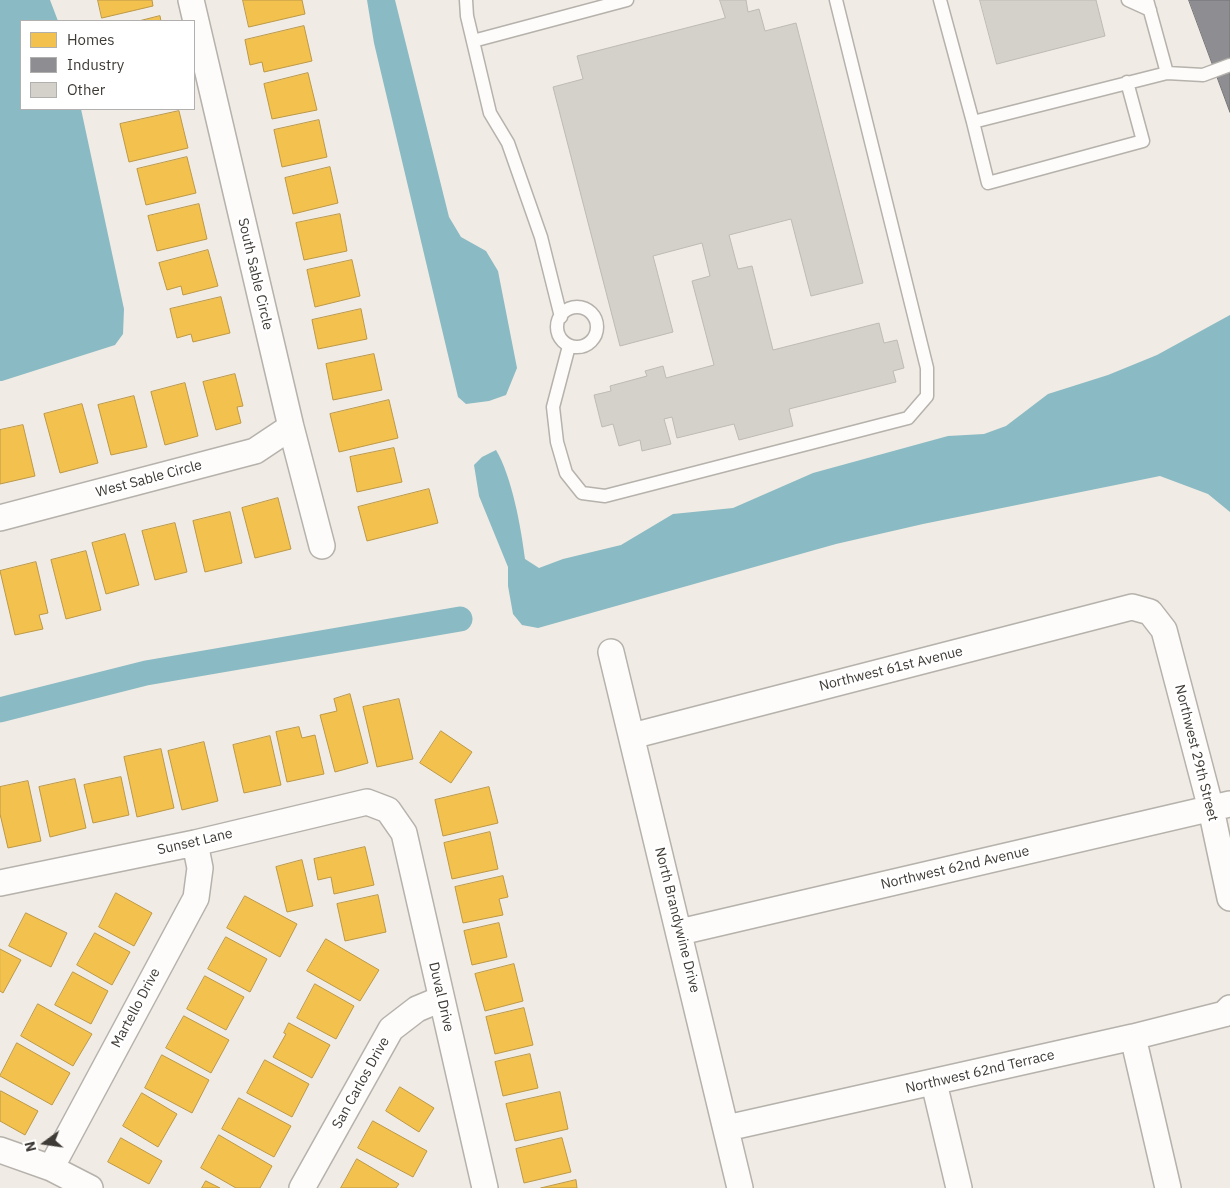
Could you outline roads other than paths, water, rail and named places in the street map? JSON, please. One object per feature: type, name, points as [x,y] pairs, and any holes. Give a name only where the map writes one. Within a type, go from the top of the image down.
[{"type":"street","name":"South Sable Circle","points":[[191,0],[291,427],[322,546]]},
{"type":"street","name":"West Sable Circle","points":[[0,518],[255,452],[291,427]]},
{"type":"street","name":"Northwest 61st Avenue","points":[[632,736],[1132,607],[1150,612]]},
{"type":"street","name":"Northwest 29th Street","points":[[1150,612],[1164,630],[1220,807],[1230,898]]},
{"type":"street","name":"North Brandywine Drive","points":[[612,652],[740,1188]]},
{"type":"street","name":"Sunset Lane","points":[[0,883],[195,842],[367,802],[388,810]]},
{"type":"street","name":"Northwest 62nd Avenue","points":[[680,932],[1220,807]]},
{"type":"street","name":"Duval Drive","points":[[388,810],[404,833],[485,1188]]},
{"type":"street","name":"Martello Drive","points":[[51,1168],[196,898],[200,868],[195,842]]},
{"type":"street","name":"San Carlos Drive","points":[[302,1188],[391,1029],[417,1009],[441,999]]},
{"type":"street","name":"Northwest 62nd Terrace","points":[[727,1128],[1133,1037],[1224,1014],[1230,1008]]},
{"type":"street","points":[[1133,1037],[1168,1188]]},
{"type":"street","points":[[934,1082],[959,1188]]},
{"type":"street","points":[[0,1150],[51,1168],[90,1188]]},
{"type":"lane","points":[[466,0],[467,16],[490,113],[508,144],[537,227],[560,317],[557,328],[558,333],[569,346],[581,347],[592,341],[597,324],[592,314],[581,308],[569,309],[560,317]]},
{"type":"lane","points":[[473,41],[587,5],[627,0]]},
{"type":"lane","points":[[569,346],[553,407],[557,442],[566,473],[582,493],[605,496],[908,418],[926,396],[927,368],[836,0]]},
{"type":"lane","points":[[940,0],[988,183],[1143,140],[1127,82]]},
{"type":"lane","points":[[1128,0],[1148,5],[1167,73]]},
{"type":"lane","points":[[973,122],[1167,73],[1203,75],[1230,66]]},
{"type":"water","points":[[0,0],[50,0],[58,20],[20,20],[20,110],[81,110],[124,309],[123,334],[115,345],[0,381]]},
{"type":"water","points":[[367,0],[395,0],[449,217],[461,237],[486,251],[498,271],[517,368],[506,395],[489,401],[466,404],[458,397],[374,43]]},
{"type":"water","points":[[1230,315],[1230,512],[1208,494],[1160,476],[923,524],[836,544],[538,628],[522,625],[513,614],[508,586],[508,567],[479,496],[474,465],[482,457],[496,450],[502,461],[511,488],[525,559],[539,568],[563,559],[621,545],[673,514],[733,508],[813,473],[948,436],[984,434],[1006,426],[1048,394],[1108,375],[1157,355]]},
{"type":"waterway","points":[[0,710],[146,673],[460,619]]}]
